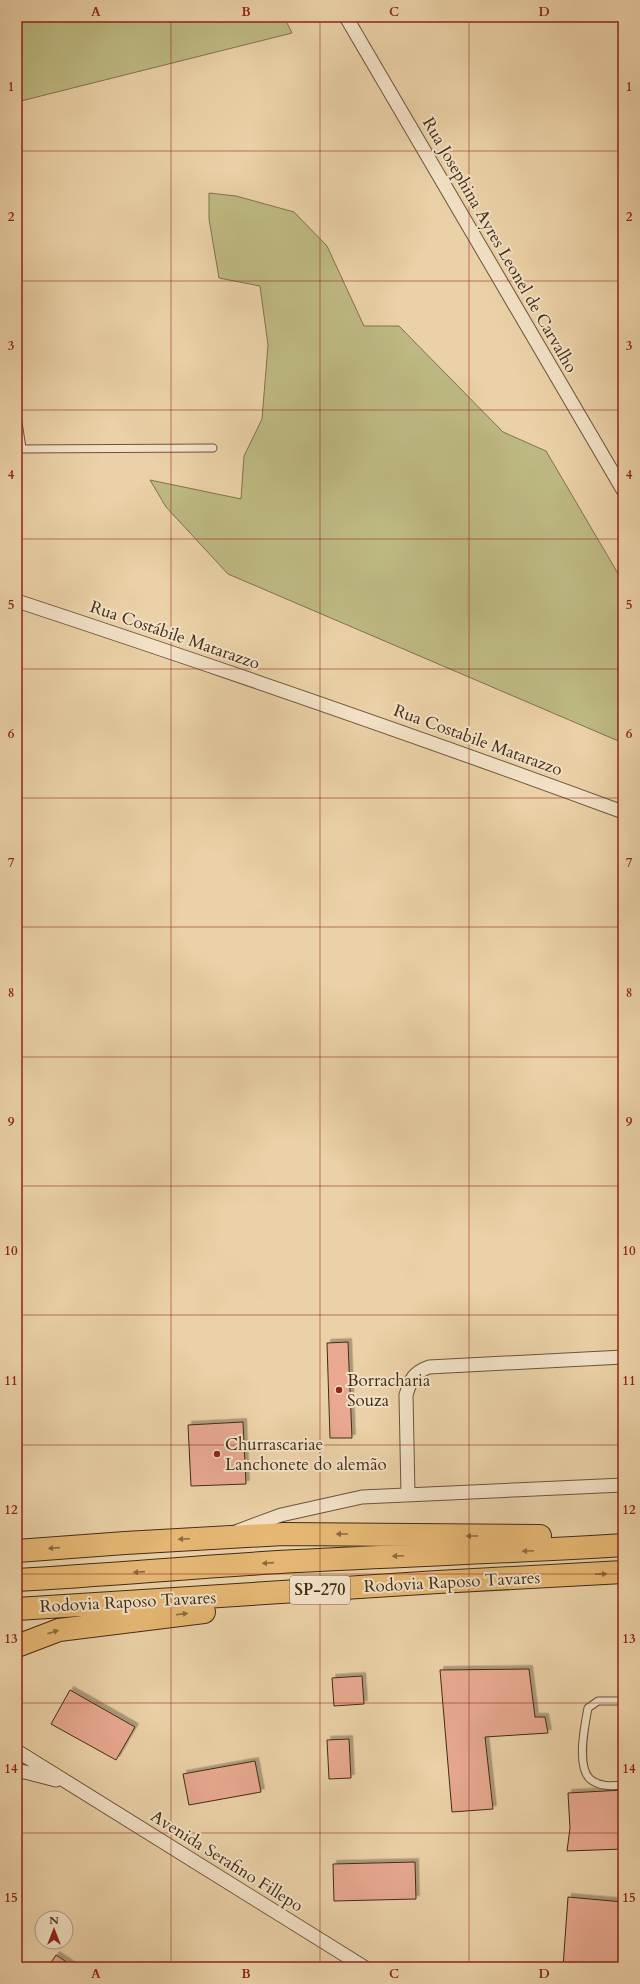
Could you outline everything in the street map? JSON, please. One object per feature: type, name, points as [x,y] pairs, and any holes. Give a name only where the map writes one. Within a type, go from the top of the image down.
[{"type":"highway","points":[[17,1551],[284,1534],[623,1536]]},
{"type":"highway","name":"Rodovia Raposo Tavares","points":[[17,1580],[295,1561],[525,1551],[623,1545]]},
{"type":"highway","name":"Rodovia Raposo Tavares","points":[[22,1613],[74,1606],[623,1572]]},
{"type":"highway","points":[[17,1646],[59,1630],[264,1604],[496,1588],[577,1575]]},
{"type":"street","name":"Rua Josephina Ayres Leonel de Carvalho","points":[[346,17],[623,490]]},
{"type":"street","name":"Rua Costábile Matarazzo","points":[[17,601],[227,671],[320,704]]},
{"type":"street","name":"Rua Costabile Matarazzo","points":[[320,704],[476,758],[623,812]]},
{"type":"street","points":[[408,1495],[406,1395],[410,1381],[418,1371],[429,1367],[623,1357]]},
{"type":"street","points":[[218,1538],[281,1516],[362,1497],[623,1485]]},
{"type":"street","name":"Avenida Serafino Fillepo","points":[[17,1751],[364,1967]]},
{"type":"street","name":"Avenida Serafino Fillepo","points":[[17,1770],[71,1785]]},
{"type":"lane","points":[[17,416],[20,448],[213,448]]},
{"type":"lane","points":[[623,1701],[598,1701],[588,1708],[582,1732],[584,1768],[590,1779],[605,1786],[623,1785]]},
{"type":"shaded area","points":[[17,17],[284,17],[292,33],[17,102]]},
{"type":"shaded area","points":[[209,193],[236,196],[294,212],[327,246],[364,326],[399,326],[503,432],[546,451],[623,582],[623,743],[228,574],[166,507],[150,480],[241,499],[244,456],[262,419],[268,345],[260,286],[219,278],[209,219]]},
{"type":"building","name":"Borracharia Souza","points":[[348,1342],[352,1438],[330,1438],[327,1343]]},
{"type":"building","name":"Churrascariae Lanchonete do alemão","points":[[243,1422],[246,1484],[191,1486],[188,1425]]},
{"type":"building","points":[[529,1669],[535,1717],[545,1717],[548,1733],[485,1737],[493,1809],[452,1812],[440,1670]]},
{"type":"building","points":[[362,1676],[364,1704],[334,1706],[332,1678]]},
{"type":"building","points":[[70,1690],[135,1727],[116,1760],[51,1724]]},
{"type":"building","points":[[349,1739],[351,1778],[329,1779],[327,1740]]},
{"type":"building","points":[[255,1761],[261,1792],[189,1805],[183,1774]]},
{"type":"building","points":[[623,1790],[623,1849],[567,1851],[570,1828],[568,1793]]},
{"type":"building","points":[[415,1862],[416,1899],[334,1901],[333,1864]]},
{"type":"building","points":[[568,1897],[623,1902],[623,1967],[563,1967]]},
{"type":"building","points":[[56,1955],[74,1967],[48,1967]]},
{"type":"place","name":"Borracharia Souza","points":[[339,1390]]},
{"type":"place","name":"Churrascariae Lanchonete do alemão","points":[[217,1454]]}]
